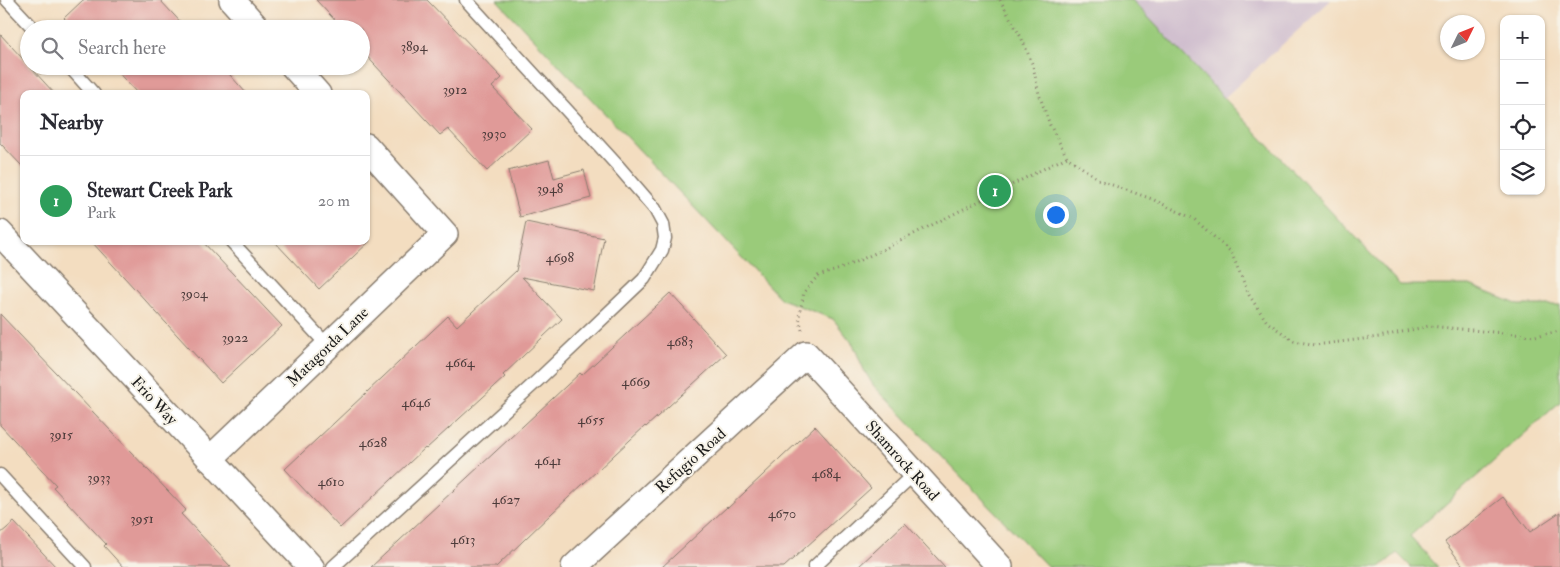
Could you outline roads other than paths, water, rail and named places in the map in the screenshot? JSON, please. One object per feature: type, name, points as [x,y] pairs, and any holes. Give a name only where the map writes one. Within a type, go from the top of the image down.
[{"type":"street","points":[[232,0],[250,20]]},
{"type":"street","points":[[301,75],[314,90]]},
{"type":"street","name":"Matagorda Lane","points":[[210,459],[445,234],[370,150]]},
{"type":"street","name":"Frio Way","points":[[0,233],[310,567]]},
{"type":"street","name":"Shamrock Road","points":[[806,354],[1000,567]]},
{"type":"street","name":"Refugio Road","points":[[574,567],[806,354]]},
{"type":"lane","points":[[8,0],[26,20]]},
{"type":"lane","points":[[333,567],[538,380],[644,279],[662,250],[665,238],[663,224],[655,209],[466,0]]},
{"type":"lane","points":[[77,75],[90,90]]},
{"type":"lane","points":[[235,245],[328,346]]},
{"type":"lane","points":[[814,567],[915,474]]},
{"type":"lane","points":[[0,475],[85,567]]},
{"type":"place","name":"Stewart Creek Park","points":[[995,191]]}]
